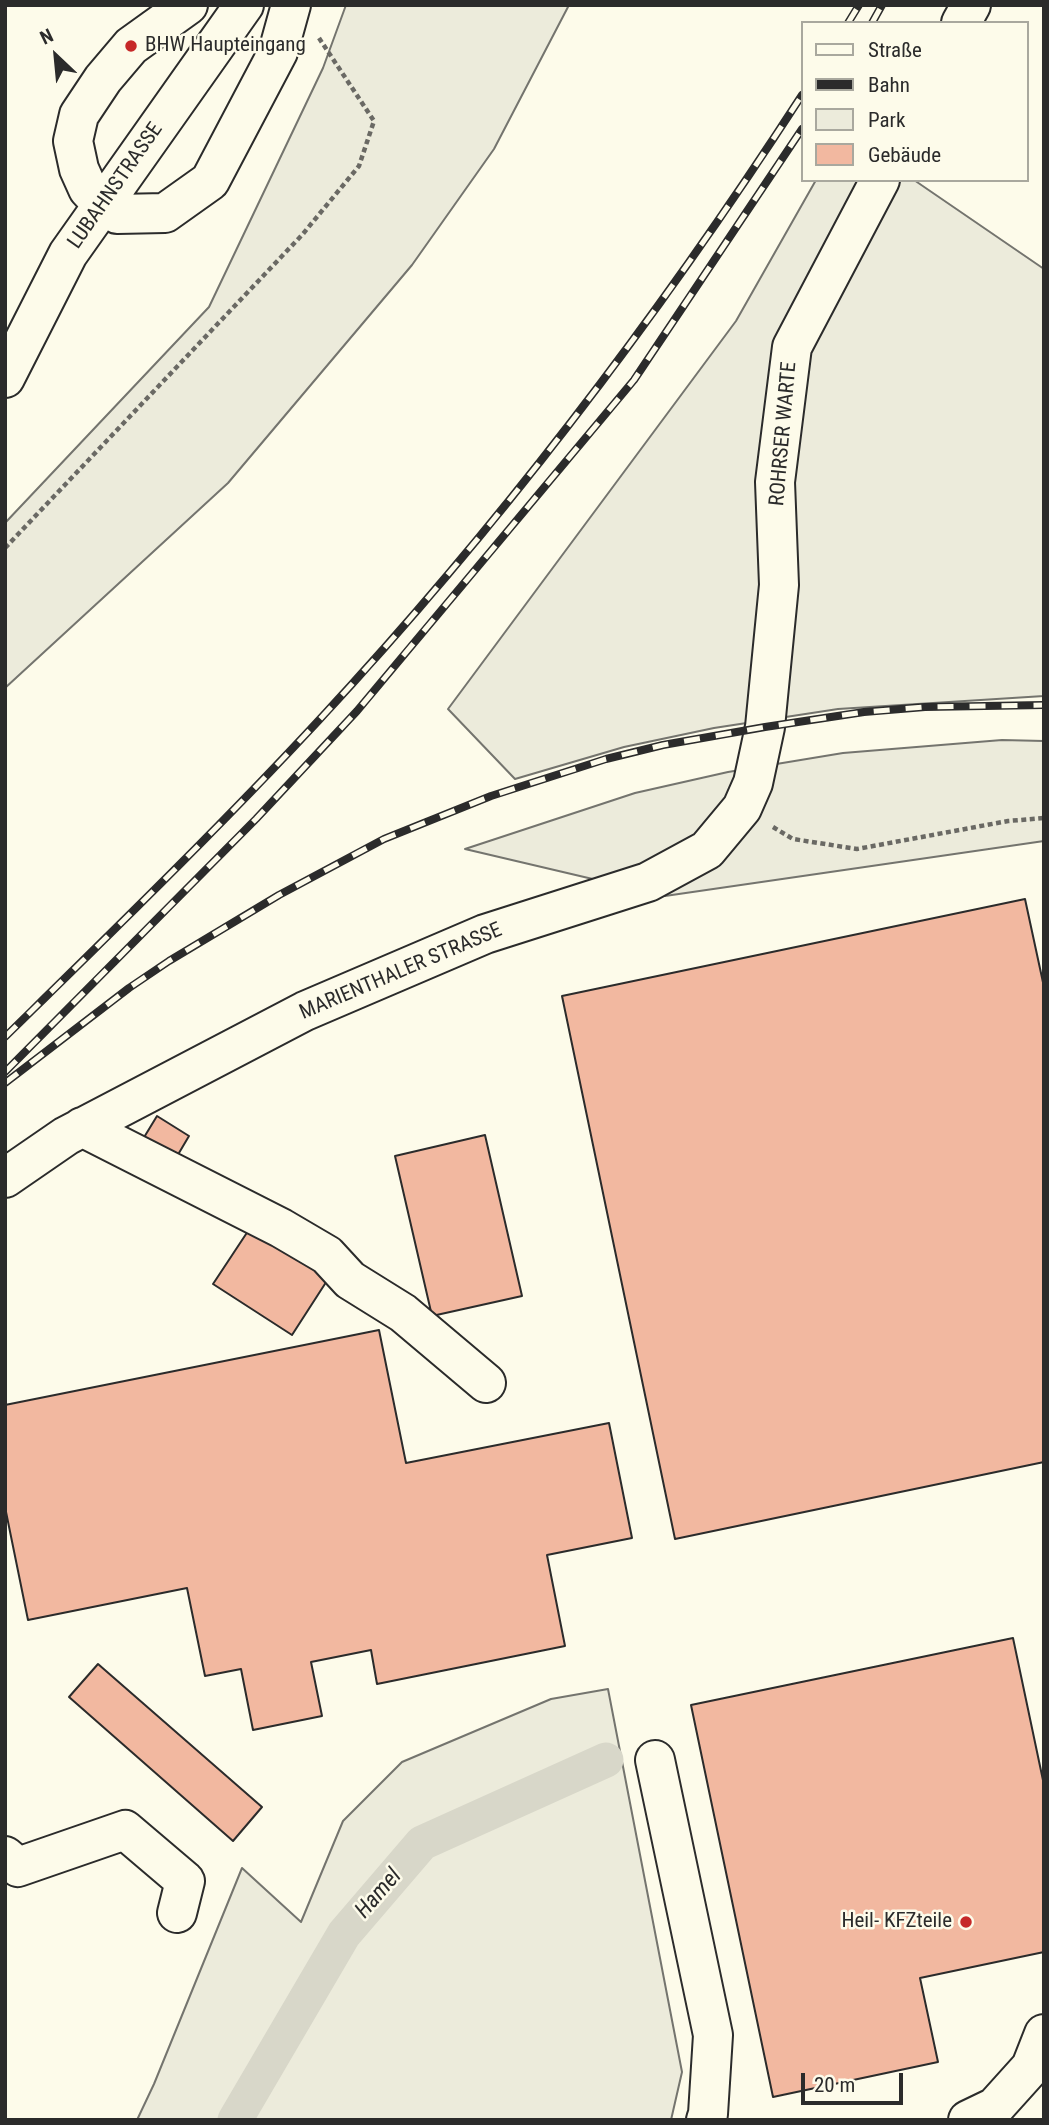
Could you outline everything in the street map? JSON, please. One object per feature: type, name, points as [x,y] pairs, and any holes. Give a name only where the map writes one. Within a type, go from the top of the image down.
[{"type":"street","points":[[188,5],[131,46],[103,79],[79,115],[74,141],[79,169],[88,189],[102,204],[117,214],[165,213],[210,181],[278,52],[290,11]]},
{"type":"street","name":"LUBAHNSTRASSE","points":[[5,378],[68,254],[244,5]]},
{"type":"street","points":[[962,21],[971,5]]},
{"type":"street","name":"ROHRSER WARTE","points":[[761,750],[779,585],[775,482],[792,347],[879,182]]},
{"type":"street","name":"MARIENTHALER STRASSE","points":[[5,1178],[82,1127],[305,1011],[485,934],[648,882],[707,850],[742,808],[753,783],[761,750]]},
{"type":"street","points":[[82,1127],[281,1228],[327,1255],[350,1280],[403,1313],[486,1383]]},
{"type":"street","points":[[655,1760],[713,2035],[706,2120]]},
{"type":"street","points":[[5,1856],[18,1867],[125,1830],[185,1881],[177,1913]]},
{"type":"street","points":[[968,2120],[995,2107],[1031,2067],[1044,2034]]},
{"type":"path","points":[[5,548],[302,235],[359,166],[374,121],[318,36],[290,11]]},
{"type":"path","points":[[742,808],[793,839],[857,849],[1008,821],[1044,818]]},
{"type":"green space","points":[[346,5],[569,5],[494,149],[412,265],[228,483],[5,688],[5,523],[209,307],[323,68]]},
{"type":"green space","points":[[815,182],[917,182],[1044,269],[1044,696],[838,709],[714,728],[624,747],[515,779],[448,709],[736,321]]},
{"type":"green space","points":[[1002,740],[1044,741],[1044,841],[665,896],[465,849],[635,793],[728,772],[843,753]]},
{"type":"green space","points":[[608,1689],[682,2072],[671,2120],[137,2120],[242,1868],[301,1922],[343,1821],[402,1762],[551,1699]]},
{"type":"building","points":[[1025,899],[1044,987],[1044,1462],[675,1539],[562,996]]},
{"type":"building","points":[[157,1116],[189,1136],[176,1158],[143,1139]]},
{"type":"building","points":[[485,1135],[522,1296],[432,1316],[395,1156]]},
{"type":"building","points":[[254,1222],[332,1273],[292,1335],[213,1284]]},
{"type":"building","points":[[379,1330],[406,1463],[609,1423],[632,1538],[547,1555],[565,1646],[377,1684],[371,1650],[311,1662],[322,1716],[253,1730],[241,1669],[205,1676],[187,1588],[28,1620],[5,1507],[5,1405]]},
{"type":"building","points":[[1013,1638],[1044,1785],[1044,1952],[920,1978],[938,2062],[773,2097],[691,1705]]},
{"type":"building","points":[[98,1664],[262,1807],[233,1841],[69,1697]]},
{"type":"waterway","name":"Hamel","points":[[235,2120],[344,1934],[422,1843],[606,1760]]},
{"type":"railway","points":[[849,21],[859,5]]},
{"type":"railway","points":[[873,21],[882,5]]},
{"type":"railway","points":[[5,1037],[165,880],[282,760],[451,571],[634,339],[692,259],[800,98]]},
{"type":"railway","points":[[5,1072],[256,819],[357,711],[634,380],[800,132]]},
{"type":"railway","points":[[5,1083],[129,988],[279,895],[384,839],[491,796],[606,759],[663,745],[765,727],[864,712],[925,707],[1044,705]]},
{"type":"place","name":"BHW Haupteingang","points":[[131,46]]},
{"type":"place","name":"Heil- KFZteile","points":[[966,1922]]}]
